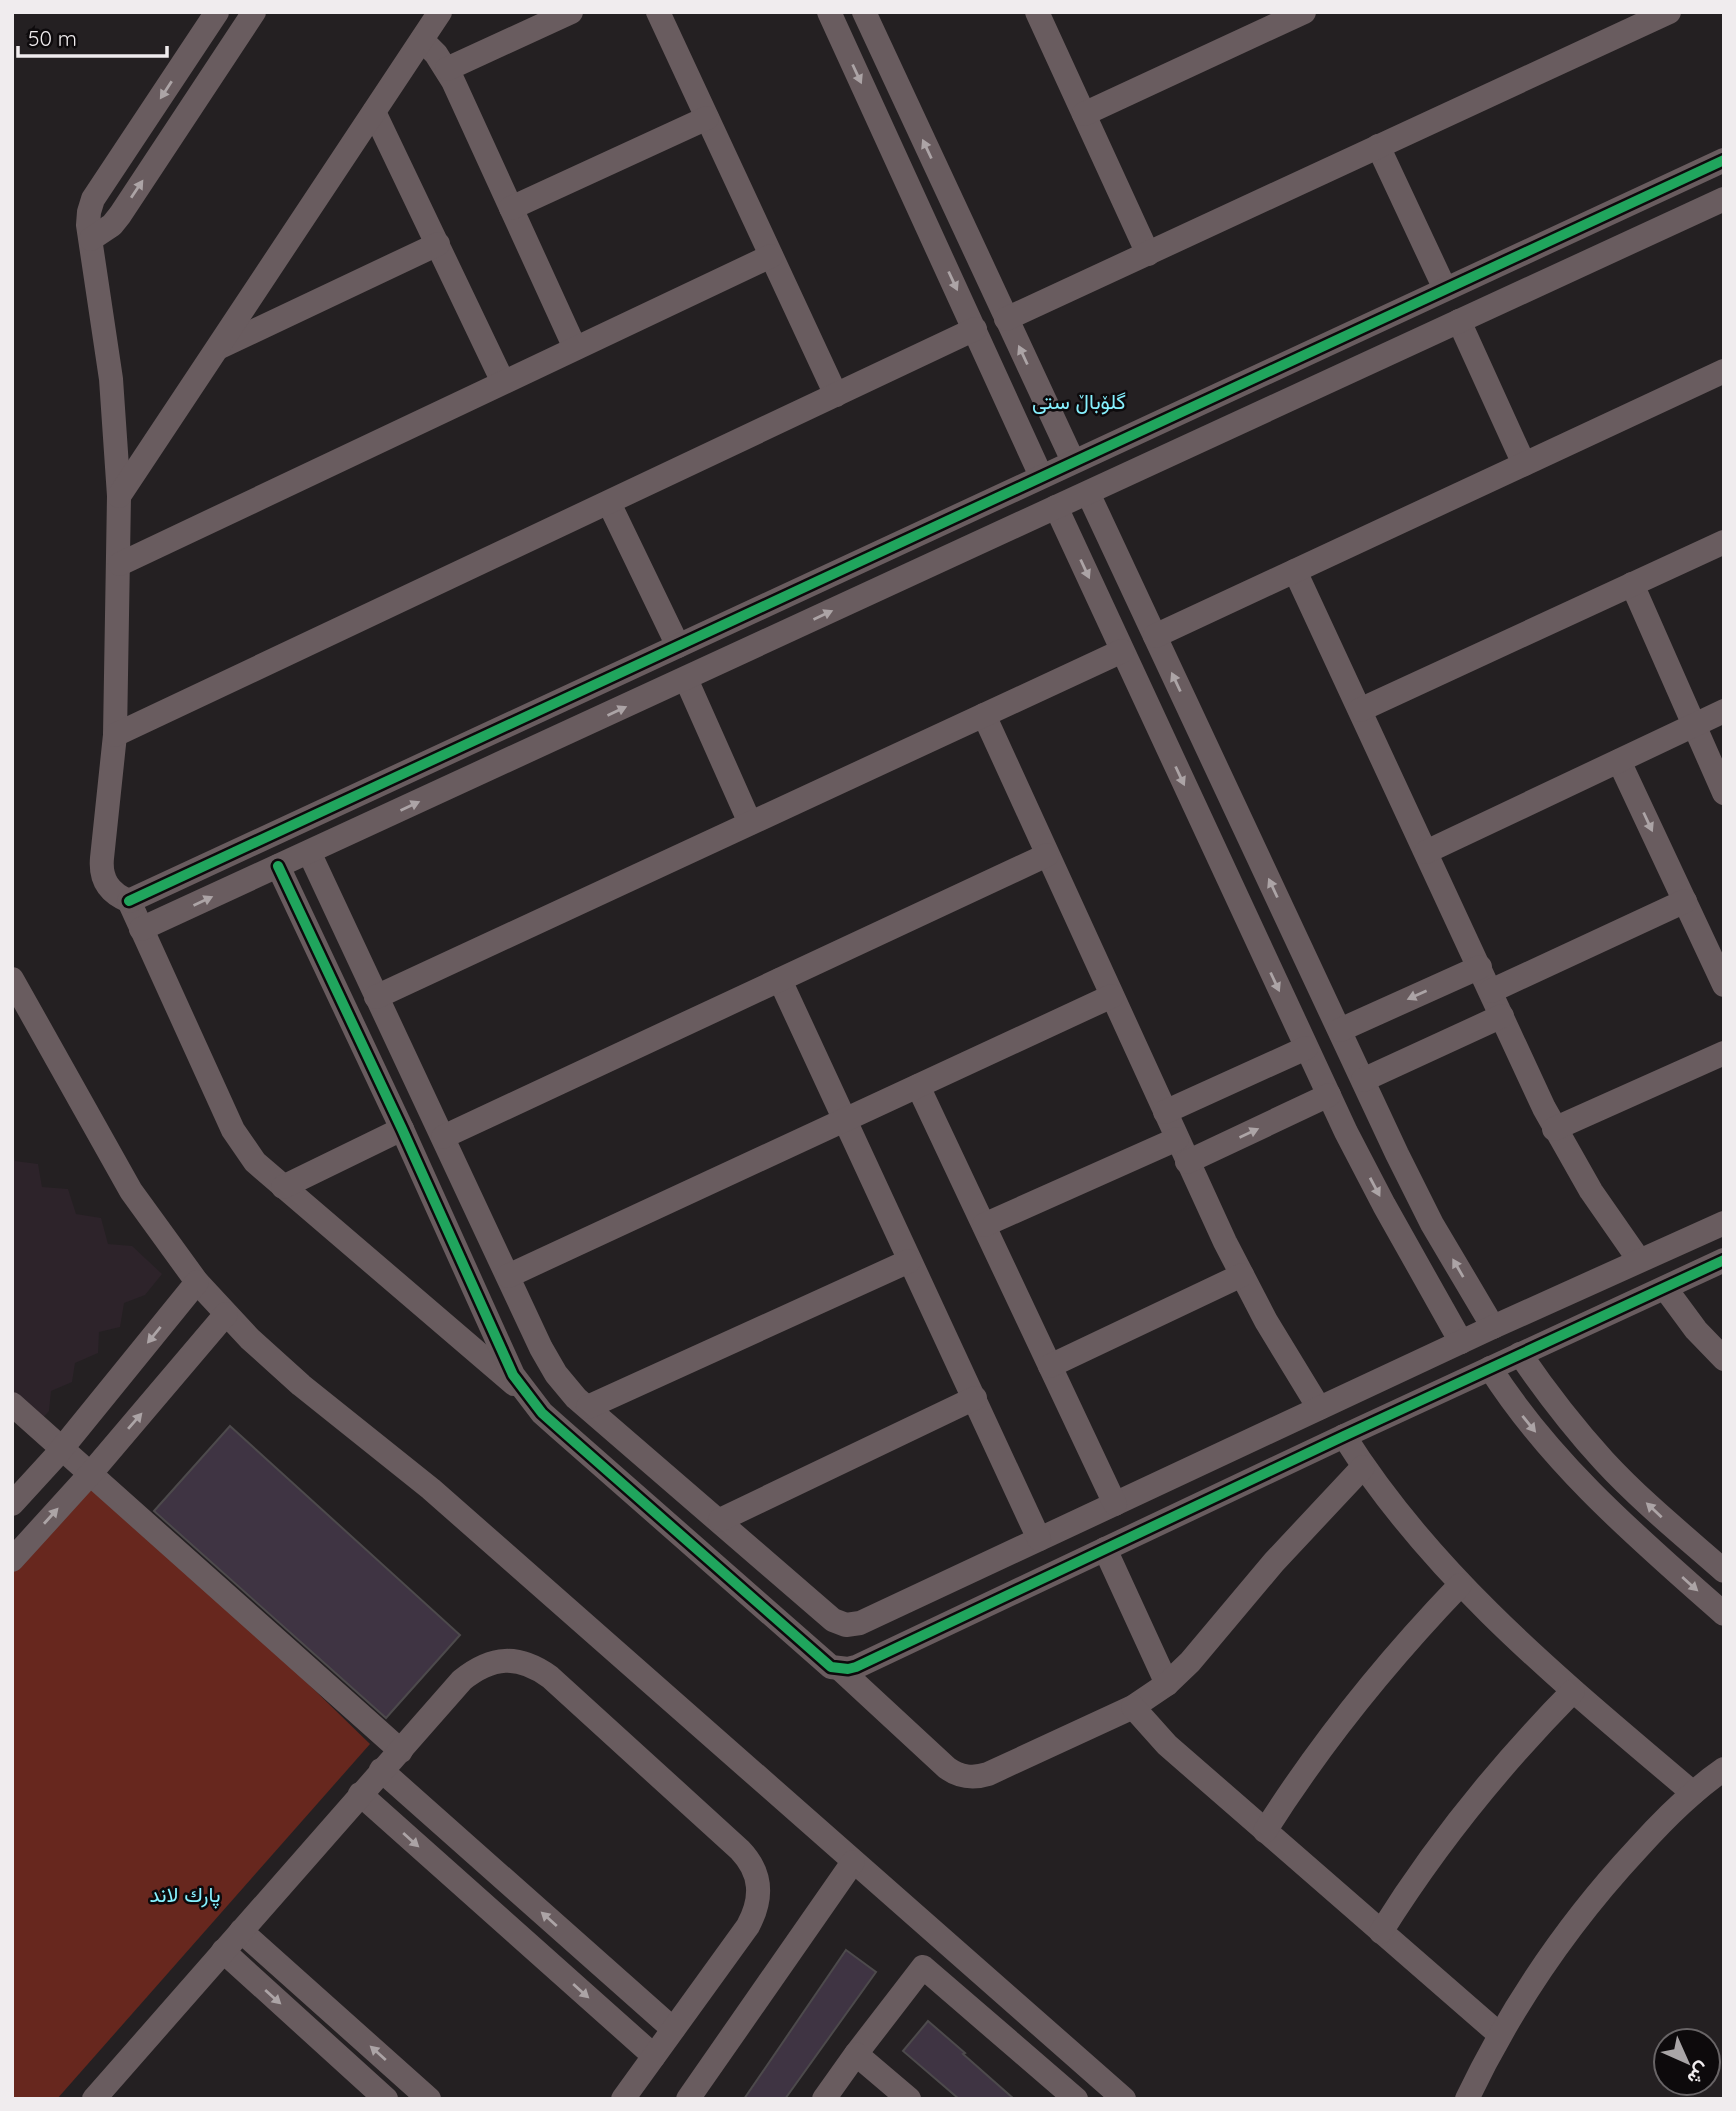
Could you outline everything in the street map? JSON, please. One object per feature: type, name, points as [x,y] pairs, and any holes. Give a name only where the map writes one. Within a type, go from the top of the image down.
[{"type":"street","points":[[217,12],[93,199],[89,212],[88,225],[111,379],[119,496],[120,565],[115,736],[101,867],[113,892],[129,901],[233,1130],[255,1162],[527,1395],[560,1429],[823,1661],[840,1669],[954,1773],[971,1777],[988,1774],[1133,1707],[1167,1684],[1190,1662],[1274,1563],[1363,1467]]},
{"type":"street","points":[[92,239],[112,225],[120,215],[254,12]]},
{"type":"street","points":[[119,496],[440,12]]},
{"type":"street","points":[[447,69],[571,12]]},
{"type":"street","points":[[658,12],[836,395]]},
{"type":"street","points":[[829,12],[1041,476]]},
{"type":"street","points":[[864,12],[1073,461]]},
{"type":"street","points":[[1037,12],[1148,254]]},
{"type":"street","points":[[1084,114],[1272,19],[1304,12]]},
{"type":"street","points":[[1006,319],[1669,12]]},
{"type":"street","points":[[422,40],[447,69],[575,348]]},
{"type":"street","points":[[374,112],[503,382]]},
{"type":"street","points":[[511,208],[707,118]]},
{"type":"street","points":[[1378,146],[1445,289]]},
{"type":"street","points":[[129,901],[1724,160]]},
{"type":"street","points":[[141,929],[1724,199]]},
{"type":"street","points":[[1594,219],[1610,251]]},
{"type":"street","points":[[218,348],[438,244]]},
{"type":"street","points":[[120,565],[771,256]]},
{"type":"street","points":[[1459,321],[1524,464]]},
{"type":"street","points":[[115,736],[975,330]]},
{"type":"street","points":[[1154,636],[1724,371]]},
{"type":"street","points":[[1088,493],[1414,1189],[1493,1327]]},
{"type":"street","points":[[609,503],[678,646]]},
{"type":"street","points":[[1056,507],[1306,1048],[1377,1192],[1461,1342]]},
{"type":"street","points":[[1360,710],[1724,542]]},
{"type":"street","points":[[1294,571],[1554,1129],[1591,1191],[1639,1260]]},
{"type":"street","points":[[1632,584],[1724,793]]},
{"type":"street","points":[[376,997],[1122,651]]},
{"type":"street","points":[[686,679],[750,823]]},
{"type":"street","points":[[1426,852],[1724,711]]},
{"type":"street","points":[[984,715],[1187,1162],[1242,1275],[1319,1408]]},
{"type":"street","points":[[1619,761],[1724,985]]},
{"type":"street","points":[[309,852],[548,1361],[566,1386],[588,1408],[833,1619],[846,1625],[860,1623],[1493,1327],[1724,1223]]},
{"type":"street","points":[[443,1138],[1047,855]]},
{"type":"street","points":[[278,866],[402,1129],[503,1354],[527,1395]]},
{"type":"street","points":[[1491,991],[1685,901]]},
{"type":"street","points":[[1340,1030],[1479,967]]},
{"type":"street","points":[[12,979],[131,1191],[197,1282],[226,1314],[275,1362],[431,1489],[1124,2099]]},
{"type":"street","points":[[780,980],[1039,1539]]},
{"type":"street","points":[[508,1276],[1112,996]]},
{"type":"street","points":[[1363,1080],[1502,1016]]},
{"type":"street","points":[[1165,1112],[1306,1048]]},
{"type":"street","points":[[1554,1129],[1724,1053]]},
{"type":"street","points":[[918,1086],[1115,1504]]},
{"type":"street","points":[[1187,1162],[1329,1095]]},
{"type":"street","points":[[283,1187],[402,1129]]},
{"type":"street","points":[[984,1226],[1177,1139]]},
{"type":"street","points":[[840,1669],[856,1667],[1724,1260]]},
{"type":"street","points":[[588,1408],[909,1261]]},
{"type":"street","points":[[1050,1366],[1242,1275]]},
{"type":"street","points":[[12,1504],[61,1449],[197,1282]]},
{"type":"street","points":[[1665,1288],[1696,1330],[1724,1359]]},
{"type":"street","points":[[12,1560],[91,1473],[226,1314]]},
{"type":"street","points":[[1520,1354],[1549,1397],[1604,1461],[1724,1571]]},
{"type":"street","points":[[1490,1368],[1522,1415],[1580,1482],[1626,1528],[1724,1614]]},
{"type":"street","points":[[720,1520],[975,1398]]},
{"type":"street","points":[[12,1404],[401,1751]]},
{"type":"street","points":[[1344,1436],[1363,1467],[1417,1538],[1460,1585],[1573,1691],[1693,1793]]},
{"type":"street","points":[[1105,1549],[1167,1684]]},
{"type":"street","points":[[1265,1831],[1354,1703],[1423,1623],[1460,1585]]},
{"type":"street","points":[[103,2096],[223,1951],[462,1680],[489,1663],[505,1660],[537,1667],[550,1677],[750,1860],[756,1872],[759,1886],[755,1914],[623,2099]]},
{"type":"street","points":[[1381,1932],[1436,1847],[1468,1806],[1519,1747],[1573,1691]]},
{"type":"street","points":[[1133,1707],[1167,1745],[1499,2034]]},
{"type":"street","points":[[1468,2099],[1499,2034],[1556,1948],[1587,1907],[1656,1829],[1693,1793],[1724,1769]]},
{"type":"street","points":[[381,1770],[673,2029]]},
{"type":"street","points":[[360,1794],[654,2056]]},
{"type":"street","points":[[688,2099],[853,1862]]},
{"type":"street","points":[[241,1931],[429,2099]]},
{"type":"street","points":[[223,1951],[386,2099]]},
{"type":"street","points":[[824,2099],[923,1966],[1076,2099]]},
{"type":"street","points":[[856,2054],[909,2099]]},
{"type":"shaded area","points":[[12,1147],[15,1161],[38,1164],[42,1187],[68,1189],[76,1214],[101,1218],[108,1244],[132,1246],[162,1274],[145,1295],[124,1303],[120,1327],[99,1332],[98,1353],[75,1363],[72,1382],[51,1391],[49,1411],[35,1426],[12,1405]]},
{"type":"shaded area","points":[[91,1473],[370,1744],[57,2099],[12,2099],[12,1561]]},
{"type":"building","points":[[230,1426],[460,1635],[386,1718],[154,1511]]},
{"type":"building","points":[[846,1950],[876,1972],[785,2099],[744,2099]]},
{"type":"building","points":[[928,2021],[1014,2099],[959,2099],[903,2051]]},
{"type":"cycle path","points":[[129,901],[1724,160]]},
{"type":"cycle path","points":[[278,866],[402,1129],[513,1375],[542,1413],[831,1667],[856,1667],[1724,1260]]},
{"type":"district","name":"گلۆباڵ ستی","points":[[1079,402]]},
{"type":"district","name":"پارك لاند","points":[[185,1895]]}]
